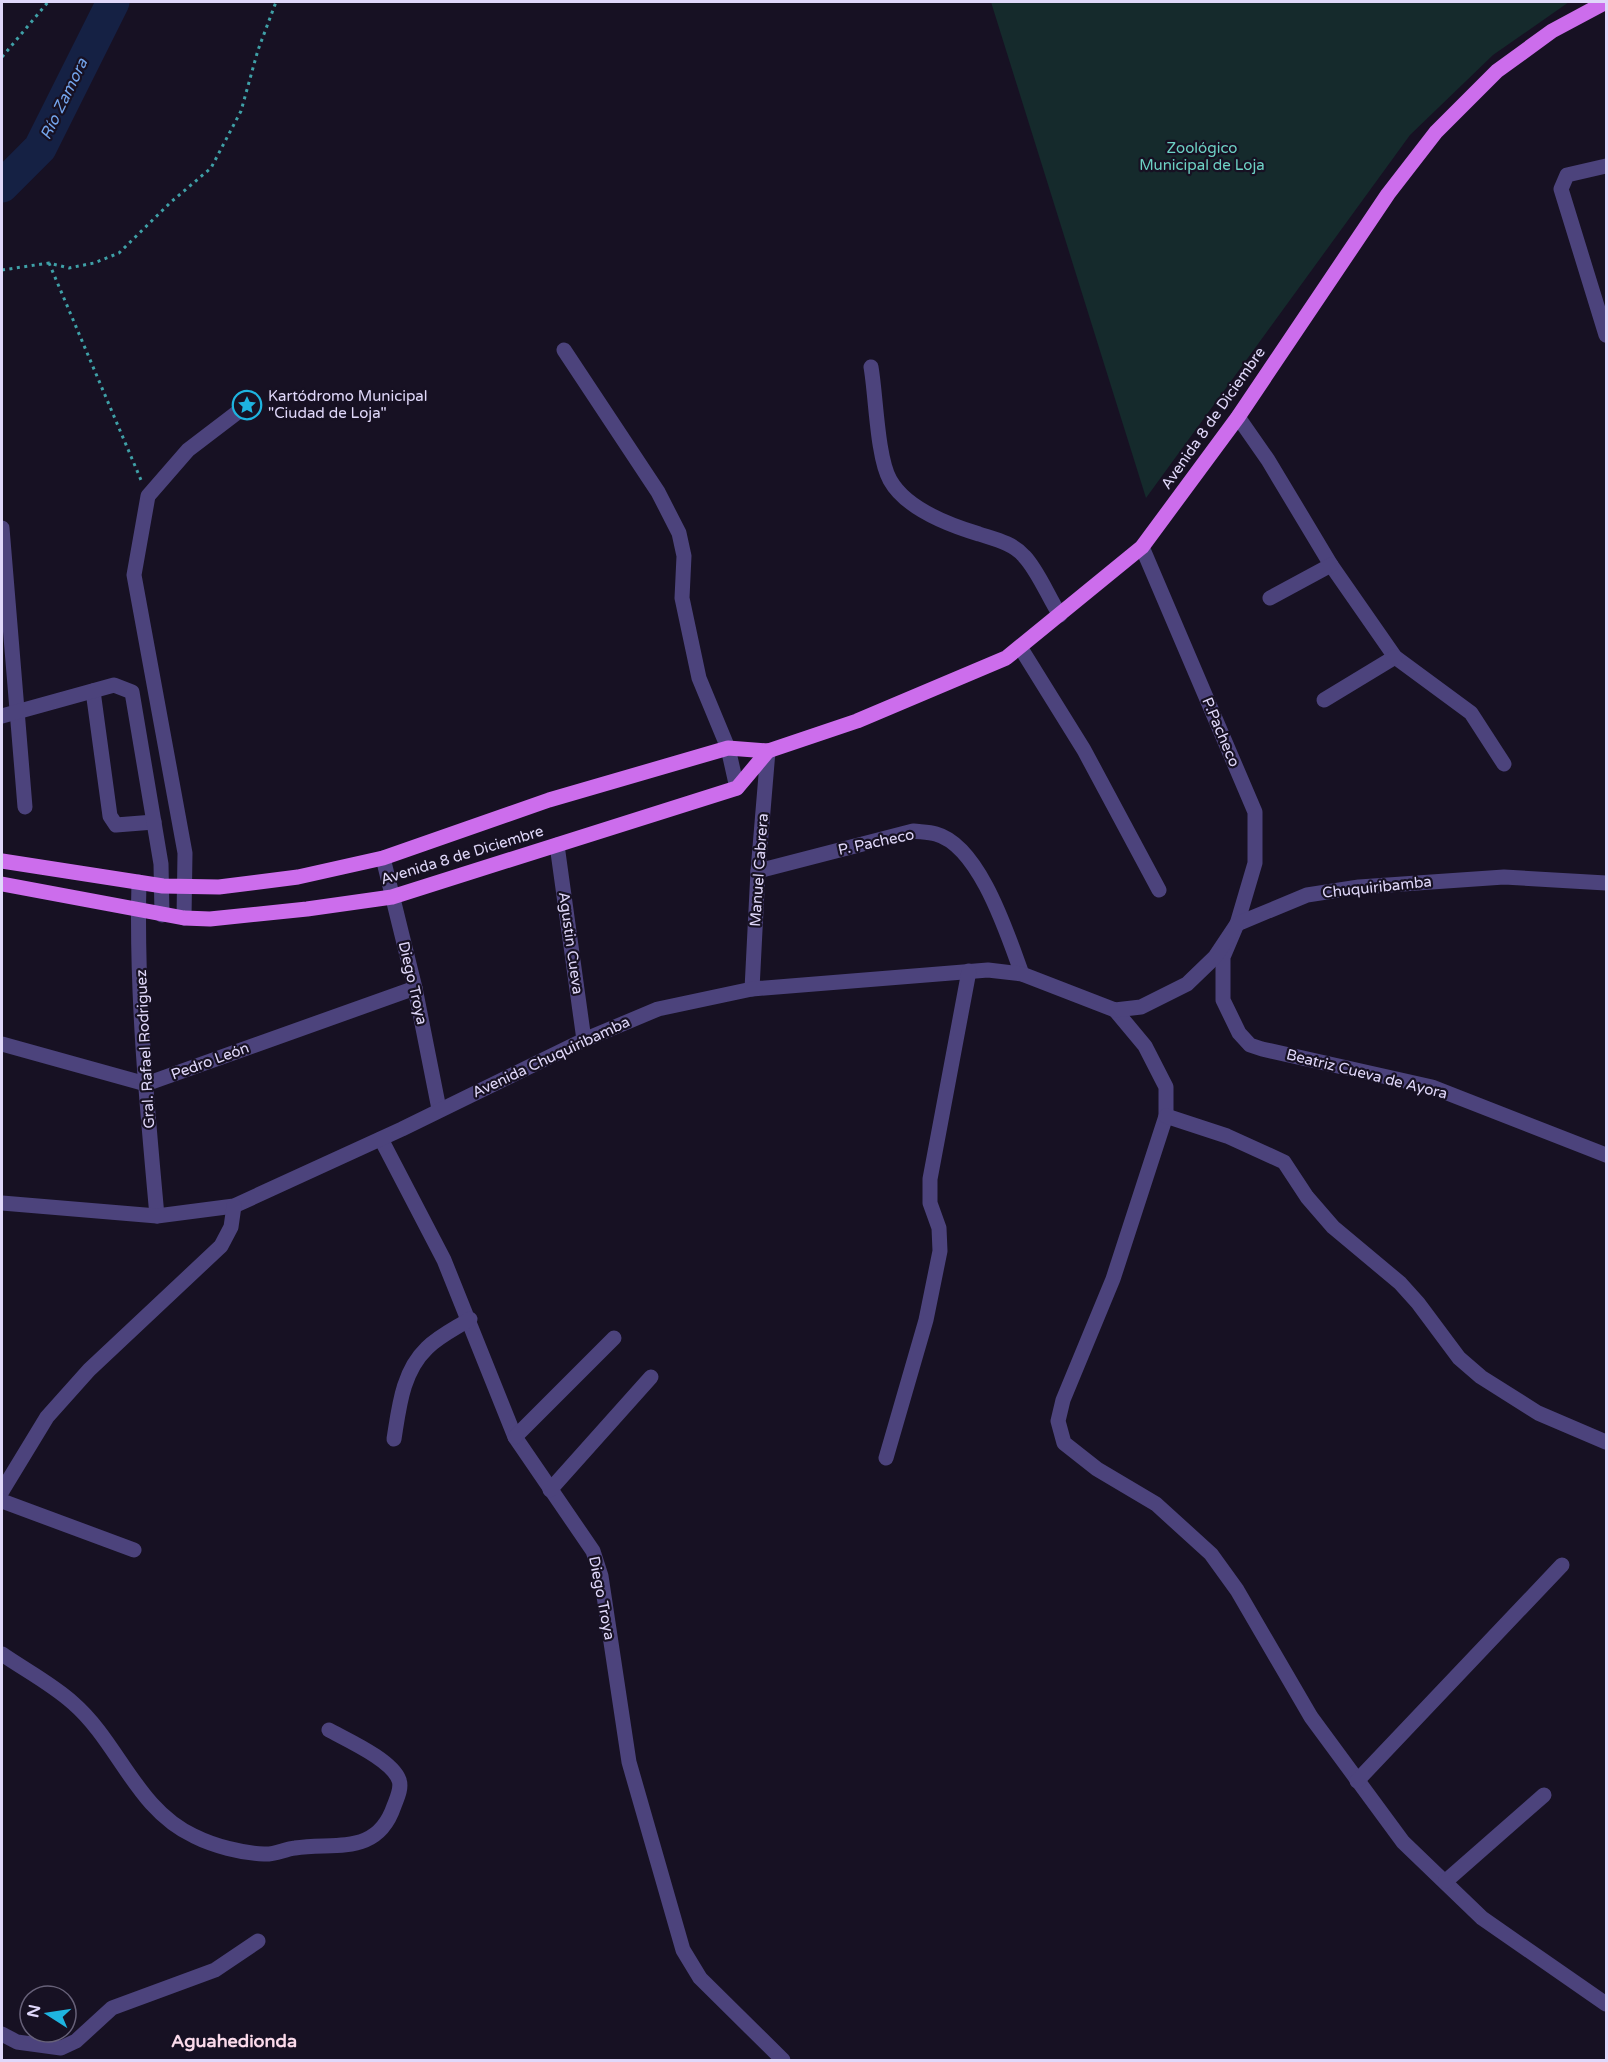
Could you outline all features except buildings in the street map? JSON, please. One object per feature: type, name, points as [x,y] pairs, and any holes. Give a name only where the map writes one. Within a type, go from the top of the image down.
[{"type":"main road","name":"Avenida 8 de Diciembre","points":[[2,861],[163,885],[219,887],[298,877],[383,858],[549,800],[728,748],[768,751],[879,712],[1006,658],[1142,547],[1238,417],[1388,194],[1436,132],[1497,71],[1552,31],[1606,2]]},
{"type":"main road","points":[[737,788],[768,751]]},
{"type":"main road","name":"Avenida 8 de Diciembre","points":[[2,884],[184,918],[253,916],[392,897],[737,788]]},
{"type":"street","points":[[1606,166],[1567,175],[1561,189],[1606,335]]},
{"type":"street","points":[[564,351],[658,492],[679,533],[684,556],[682,597],[699,678],[728,748],[737,788]]},
{"type":"street","points":[[871,367],[882,450],[889,479],[899,493],[916,506],[952,524],[1007,544],[1024,555],[1060,615]]},
{"type":"street","points":[[184,918],[185,853],[134,575],[148,496],[188,450],[247,405]]},
{"type":"street","points":[[1238,417],[1268,460],[1331,565],[1395,657],[1471,713],[1504,764]]},
{"type":"street","points":[[2,528],[12,626],[9,715],[25,807]]},
{"type":"street","name":"P.Pacheco","points":[[1142,547],[1255,812],[1255,862],[1237,924]]},
{"type":"street","points":[[1270,598],[1331,565]]},
{"type":"street","points":[[1020,646],[1084,750],[1160,890]]},
{"type":"street","points":[[1324,700],[1395,657]]},
{"type":"street","points":[[9,715],[114,685],[132,692],[163,885],[162,915]]},
{"type":"street","points":[[93,691],[110,816],[116,825],[154,822]]},
{"type":"street","name":"Manuel Cabrera","points":[[752,989],[758,871],[768,751]]},
{"type":"street","name":"P. Pacheco","points":[[758,871],[913,831],[937,834],[956,846],[971,862],[1006,930],[1022,974]]},
{"type":"street","name":"Agustin Cueva","points":[[558,845],[584,1040]]},
{"type":"street","name":"Diego Troya","points":[[383,858],[415,988],[439,1109]]},
{"type":"street","name":"Chuquiribamba","points":[[1237,924],[1307,895],[1359,886],[1504,877],[1606,883]]},
{"type":"street","name":"Gral. Rafael Rodriguez","points":[[139,882],[138,911],[146,1084],[157,1216]]},
{"type":"street","points":[[1115,1010],[1141,1007],[1187,984],[1215,957],[1237,924]]},
{"type":"street","name":"Beatriz Cueva de Ayora","points":[[1237,924],[1223,957],[1223,999],[1239,1033],[1250,1045],[1432,1087],[1606,1155]]},
{"type":"street","points":[[886,1458],[926,1320],[940,1251],[939,1228],[930,1203],[930,1179],[969,971]]},
{"type":"street","name":"Avenida Chuquiribamba","points":[[2,1203],[157,1216],[234,1206],[381,1139],[584,1040],[658,1009],[752,989],[969,971],[1022,974],[1115,1010]]},
{"type":"street","name":"Pedro León","points":[[146,1084],[415,988]]},
{"type":"street","points":[[1115,1010],[1145,1047],[1166,1087],[1166,1116],[1113,1279],[1063,1400],[1058,1421],[1064,1443],[1097,1469],[1156,1504],[1211,1554],[1237,1590],[1311,1717],[1403,1842],[1482,1918],[1606,2004]]},
{"type":"street","points":[[2,1044],[146,1084]]},
{"type":"street","points":[[1166,1116],[1227,1136],[1284,1162],[1307,1197],[1333,1227],[1400,1283],[1466,1365],[1538,1413],[1606,1442]]},
{"type":"street","name":"Diego Troya","points":[[381,1139],[444,1260],[470,1319],[515,1437],[593,1551],[598,1568],[629,1762],[683,1950],[700,1978],[783,2061]]},
{"type":"street","points":[[2,1491],[47,1417],[82,1378],[221,1246],[231,1227],[234,1206]]},
{"type":"street","points":[[394,1439],[402,1392],[412,1369],[427,1348],[470,1319]]},
{"type":"street","points":[[515,1437],[614,1338]]},
{"type":"street","points":[[550,1490],[651,1377]]},
{"type":"street","points":[[2,1501],[134,1550]]},
{"type":"street","points":[[1357,1781],[1562,1565]]},
{"type":"street","points":[[2,1654],[73,1703],[111,1745],[130,1778],[150,1804],[170,1823],[194,1836],[226,1848],[265,1854],[295,1848],[345,1847],[371,1838],[389,1821],[399,1791],[399,1779],[384,1762],[329,1730]]},
{"type":"street","points":[[1446,1881],[1544,1795]]},
{"type":"street","points":[[2,2034],[17,2042],[62,2048],[76,2041],[112,2008],[215,1970],[258,1941]]},
{"type":"path","points":[[2,57],[48,2]]},
{"type":"path","points":[[2,270],[50,263],[69,268],[94,263],[119,253],[171,202],[211,168],[241,111],[258,50],[276,2]]},
{"type":"path","points":[[50,263],[148,496]]},
{"type":"green space","name":"Zoológico Municipal de Loja","points":[[991,2],[1569,2],[1493,55],[1410,135],[1146,498]]},
{"type":"waterway","name":"Río Zamora","points":[[2,186],[40,148],[113,2]]},
{"type":"place","name":"Kartódromo Municipal \"Ciudad de Loja\"","points":[[247,405]]},
{"type":"district","name":"Aguahedionda","points":[[234,2041]]}]
